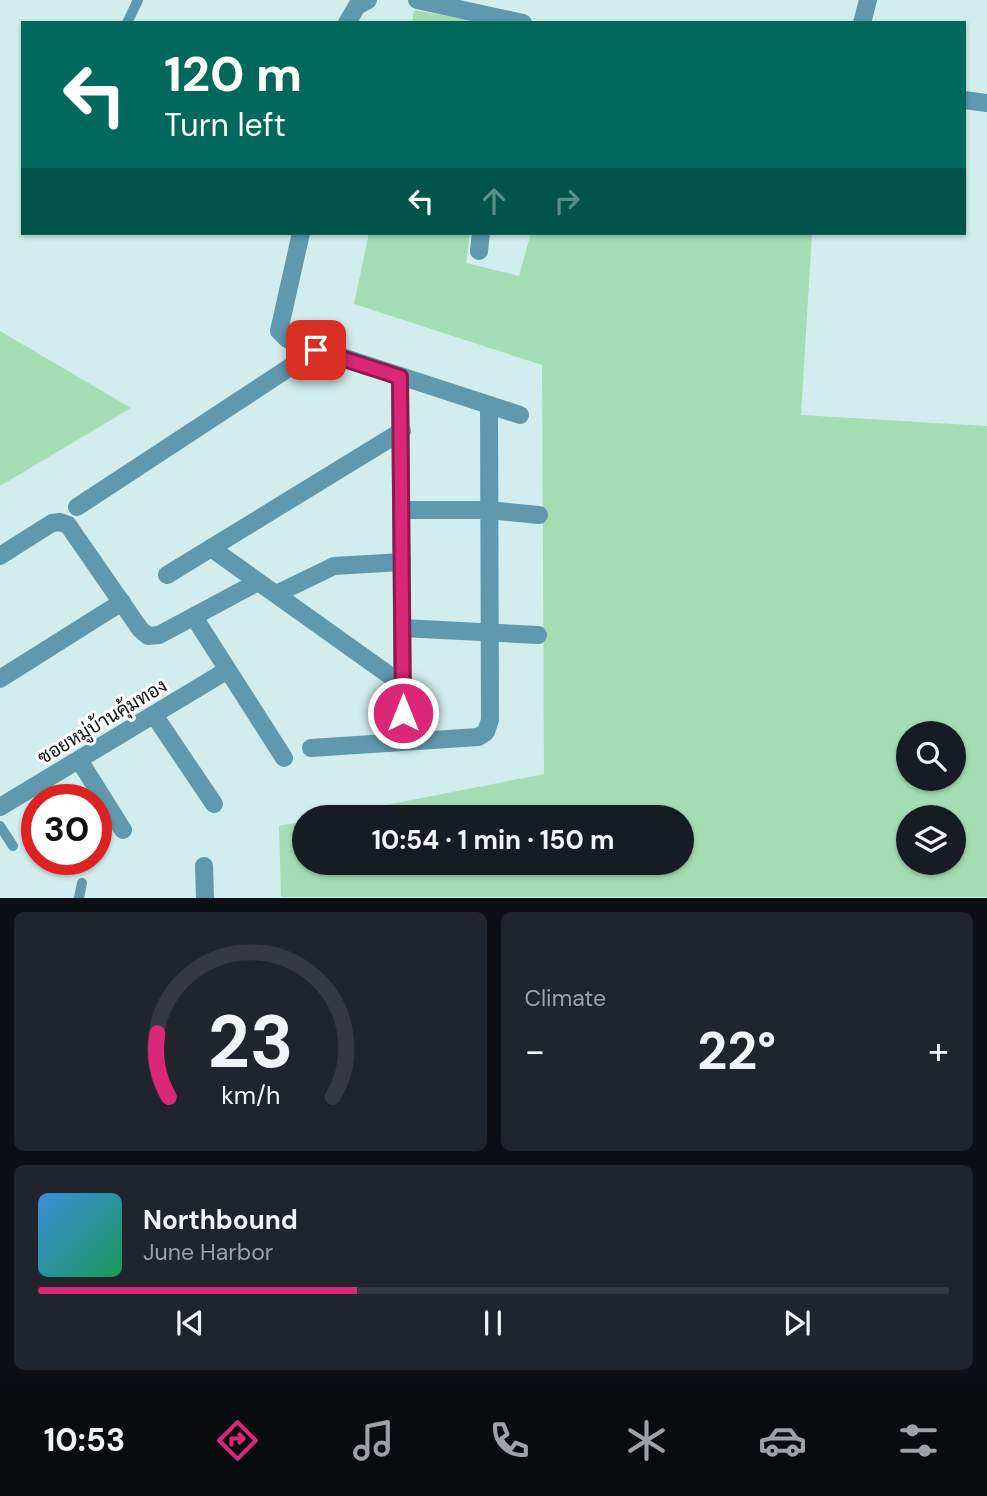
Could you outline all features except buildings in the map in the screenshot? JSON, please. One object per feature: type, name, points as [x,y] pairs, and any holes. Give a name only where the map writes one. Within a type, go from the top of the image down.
[{"type":"street","points":[[348,21],[357,6],[368,0]]},
{"type":"street","points":[[416,0],[514,21]]},
{"type":"street","points":[[863,21],[868,0]]},
{"type":"street","points":[[966,100],[987,103]]},
{"type":"street","points":[[301,235],[279,331],[287,339],[520,415]]},
{"type":"street","points":[[77,507],[316,350]]},
{"type":"street","points":[[400,377],[403,740]]},
{"type":"street","points":[[311,748],[478,737],[486,732],[490,720],[492,632],[488,510],[489,405]]},
{"type":"street","points":[[167,575],[402,430]]},
{"type":"street","points":[[402,510],[488,510],[539,515]]},
{"type":"street","points":[[0,556],[52,523],[68,525],[148,636],[159,635],[258,582]]},
{"type":"street","points":[[211,548],[402,685]]},
{"type":"street","points":[[276,594],[334,566],[402,562]]},
{"type":"street","points":[[0,679],[122,603]]},
{"type":"street","points":[[194,617],[226,671],[285,758]]},
{"type":"street","points":[[402,628],[538,635]]},
{"type":"street","name":"ซอยหมู่บ้านคุ้มทอง","points":[[0,807],[226,671]]},
{"type":"street","points":[[154,715],[214,804]]},
{"type":"street","points":[[79,760],[123,830]]},
{"type":"street","points":[[204,866],[205,898]]},
{"type":"lane","points":[[128,21],[138,0]]},
{"type":"lane","points":[[0,826],[13,846]]},
{"type":"lane","points":[[79,898],[82,883]]},
{"type":"green space","points":[[414,10],[477,21],[412,21]]},
{"type":"green space","points":[[369,235],[470,235],[466,263],[519,276],[530,235],[812,235],[801,415],[987,426],[987,897],[281,897],[279,826],[292,823],[292,875],[694,875],[694,805],[385,805],[544,774],[542,365],[354,304]]},
{"type":"green space","points":[[0,331],[131,408],[0,486]]},
{"type":"route","points":[[316,350],[400,377],[403,713]]}]
